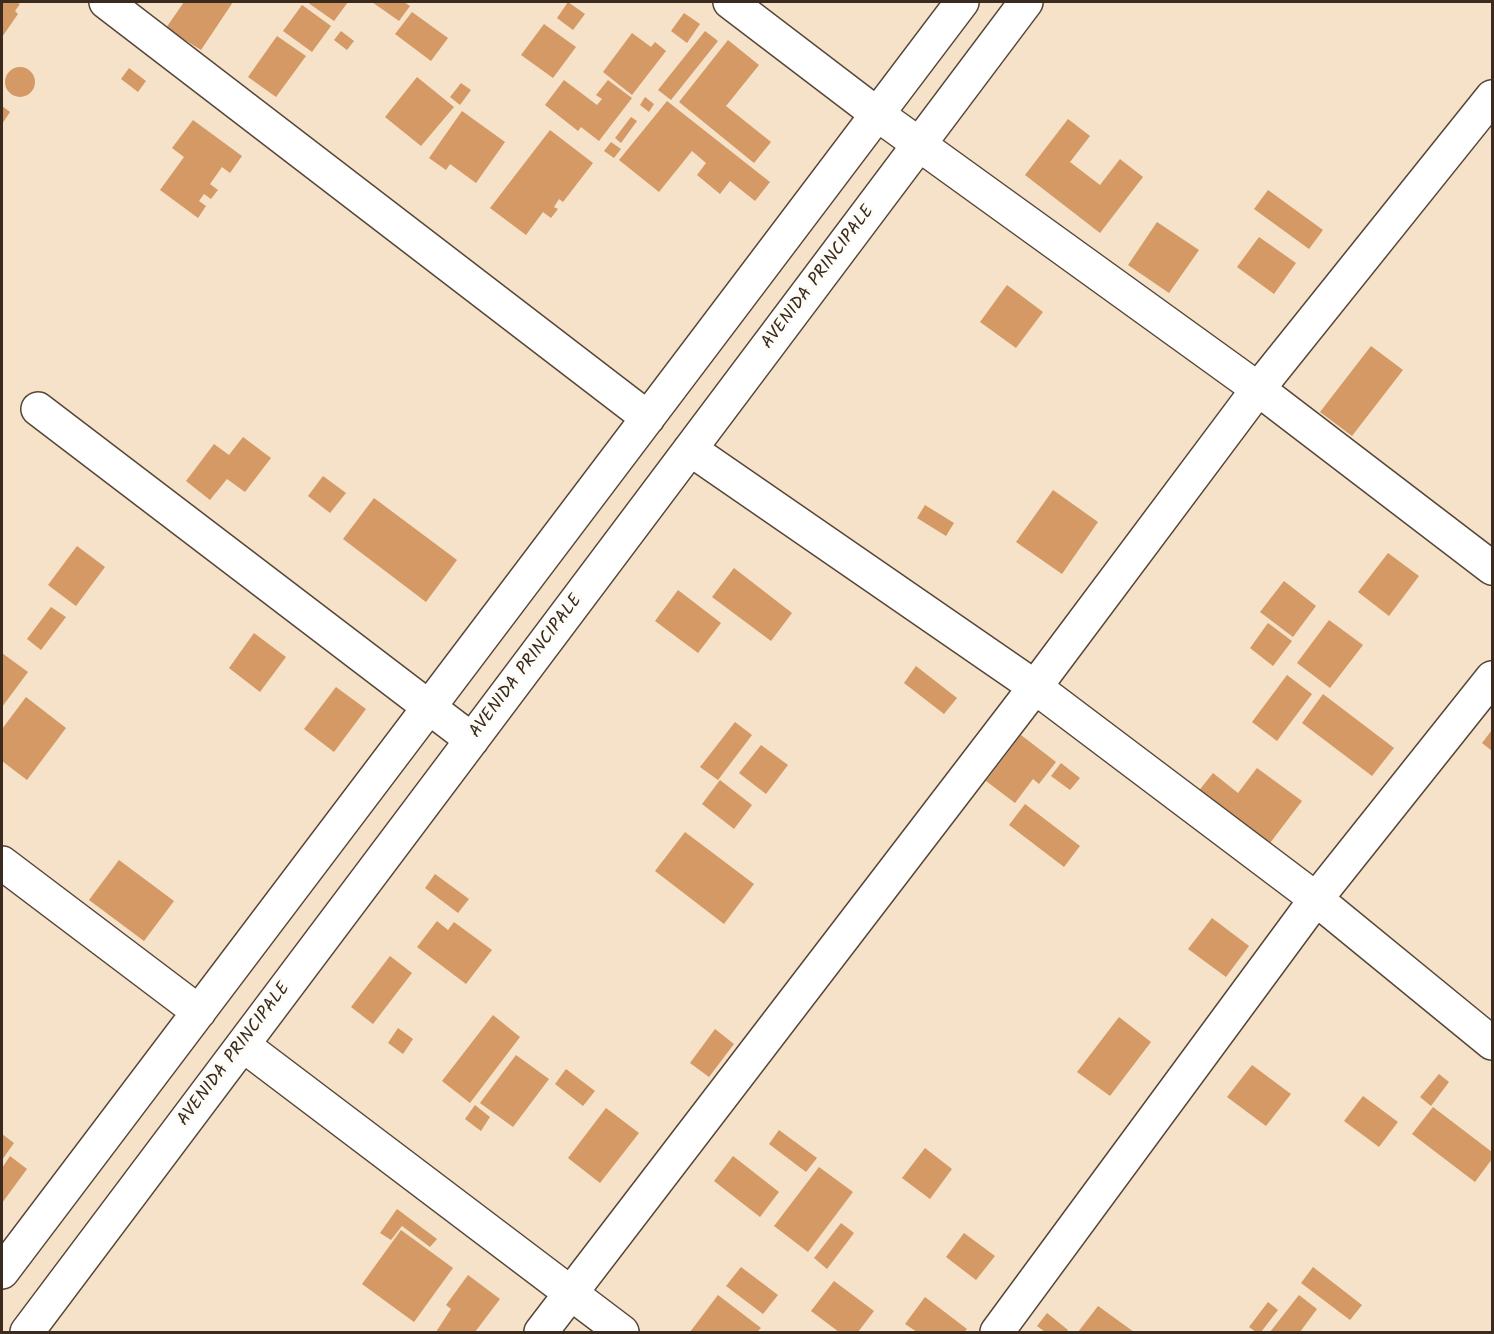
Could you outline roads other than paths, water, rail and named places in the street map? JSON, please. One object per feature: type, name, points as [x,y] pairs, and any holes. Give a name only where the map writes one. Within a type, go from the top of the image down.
[{"type":"street","points":[[106,2],[648,418]]},
{"type":"street","points":[[730,2],[919,145],[1258,389],[1492,568]]},
{"type":"street","points":[[2,1272],[962,2]]},
{"type":"street","name":"AVENIDA PRINCIPALE","points":[[27,1332],[1026,2]]},
{"type":"street","points":[[541,1332],[1035,687],[1258,389],[1492,97]]},
{"type":"street","points":[[38,409],[472,740]]},
{"type":"street","points":[[690,449],[1035,687],[1316,899],[1492,1043]]},
{"type":"street","points":[[998,1332],[1316,899],[1492,678]]},
{"type":"street","points":[[2,863],[199,1012]]},
{"type":"street","points":[[243,1045],[622,1332]]},
{"type":"street","points":[[2,1323],[13,1332]]}]
